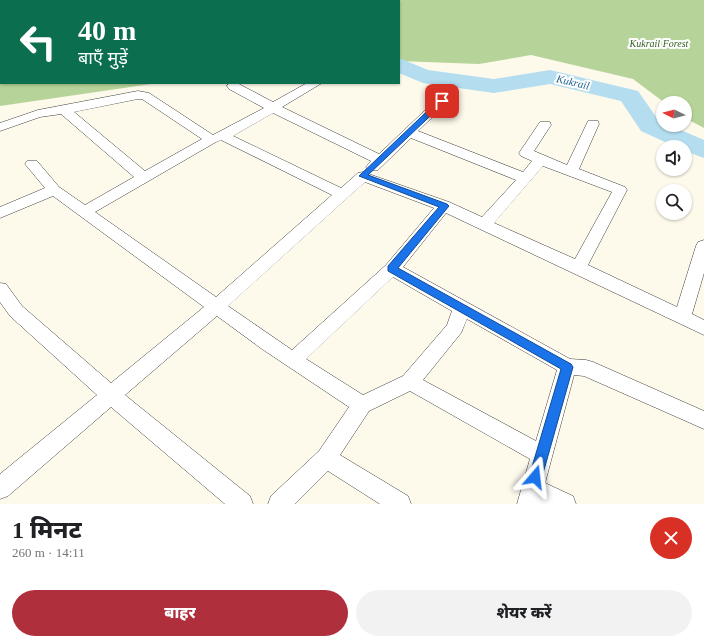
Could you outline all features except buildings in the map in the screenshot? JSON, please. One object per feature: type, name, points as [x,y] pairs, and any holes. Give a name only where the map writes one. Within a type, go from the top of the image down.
[{"type":"street","points":[[84,212],[274,108],[314,84]]},
{"type":"street","points":[[233,86],[274,108],[380,160]]},
{"type":"street","points":[[0,127],[38,114],[138,95],[145,96],[217,138],[341,194]]},
{"type":"street","points":[[0,488],[216,307],[363,176],[442,101]]},
{"type":"street","points":[[64,110],[144,178]]},
{"type":"street","points":[[571,171],[593,124]]},
{"type":"street","points":[[545,125],[526,153],[620,190],[578,268]]},
{"type":"street","points":[[409,132],[525,178]]},
{"type":"street","points":[[484,225],[542,160]]},
{"type":"street","points":[[32,164],[54,190],[84,212],[216,307],[362,405]]},
{"type":"street","points":[[363,176],[444,206],[704,328]]},
{"type":"street","points":[[0,213],[54,190]]},
{"type":"street","points":[[293,360],[392,269],[444,206]]},
{"type":"street","points":[[682,318],[704,246]]},
{"type":"street","points":[[392,269],[567,367],[586,368],[704,420]]},
{"type":"street","points":[[0,289],[16,311],[110,395],[242,504]]},
{"type":"street","points":[[280,504],[326,458],[362,405],[410,382],[455,328],[462,308]]},
{"type":"street","points":[[565,504],[530,496],[567,367]]},
{"type":"street","points":[[410,382],[542,456]]},
{"type":"street","points":[[326,458],[400,504]]},
{"type":"green space","name":"Kukrail Forest","points":[[400,0],[704,0],[704,128],[692,122],[692,96],[656,96],[633,79],[531,55],[479,64],[400,61]]},
{"type":"green space","name":"Kukrail Forest","points":[[0,84],[151,84],[0,106]]},
{"type":"waterway","name":"Kukrail","points":[[400,65],[423,76],[494,86],[550,77],[630,96],[650,126],[704,150]]},
{"type":"route","points":[[442,101],[363,176],[444,206],[392,269],[567,367],[535,477]]}]
